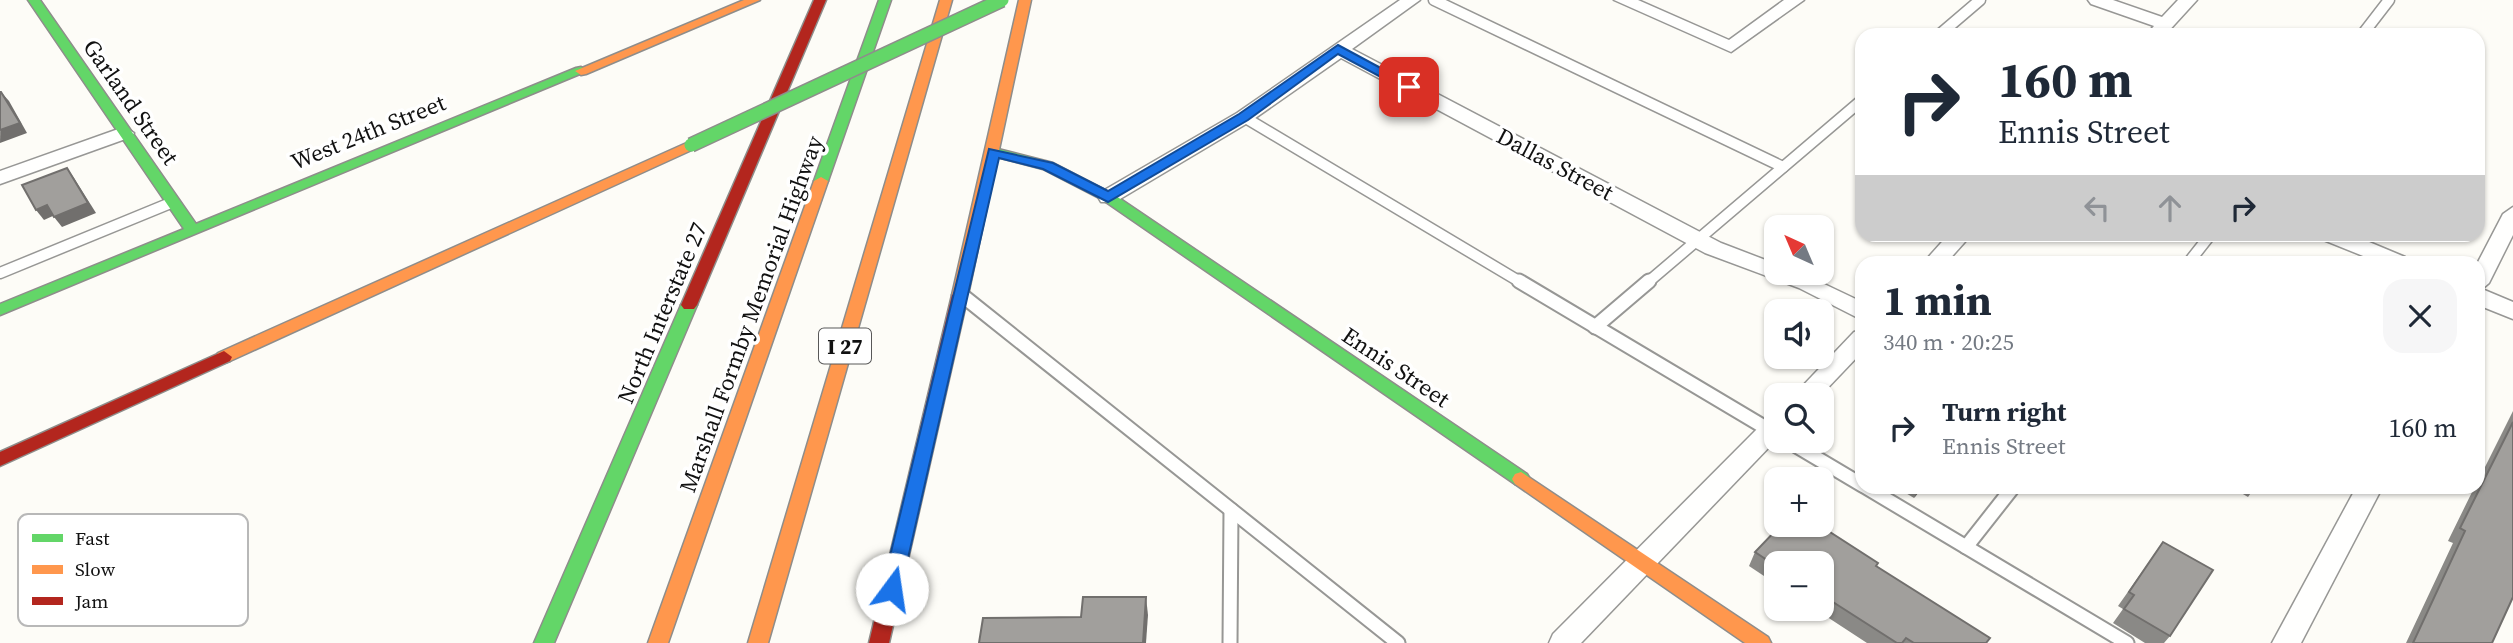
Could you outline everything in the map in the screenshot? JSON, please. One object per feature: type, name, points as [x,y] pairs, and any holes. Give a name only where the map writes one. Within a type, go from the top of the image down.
[{"type":"main road","name":"Garland Street","points":[[34,0],[192,229]]},
{"type":"main road","name":"West 24th Street","points":[[0,310],[754,0]]},
{"type":"main road","name":"North Interstate 27","points":[[544,643],[820,0]]},
{"type":"main road","name":"Marshall Formby Memorial Highway","points":[[658,643],[885,0]]},
{"type":"main road","name":"I 27","points":[[758,643],[946,0]]},
{"type":"main road","points":[[0,459],[691,145],[1002,0]]},
{"type":"main road","points":[[879,643],[994,152],[1025,0]]},
{"type":"main road","name":"Ennis Street","points":[[994,152],[1048,166],[1108,197],[1761,643]]},
{"type":"street","points":[[1108,197],[1244,117],[1411,0]]},
{"type":"street","points":[[1623,0],[1731,47],[1795,0]]},
{"type":"street","points":[[2097,0],[2158,28]]},
{"type":"street","points":[[2161,28],[2188,0]]},
{"type":"street","name":"Dallas Street","points":[[1338,49],[1698,240],[1764,266]]},
{"type":"street","points":[[0,178],[124,133]]},
{"type":"street","points":[[2485,269],[2513,214]]},
{"type":"street","points":[[1941,256],[1954,242]]},
{"type":"street","points":[[2348,242],[2382,256]]},
{"type":"street","name":"Dallas Street","points":[[1811,285],[1855,308]]},
{"type":"street","points":[[2485,299],[2513,311]]},
{"type":"street","points":[[1818,383],[1855,345]]},
{"type":"street","points":[[1563,643],[1641,561],[1764,446]]},
{"type":"street","points":[[2286,643],[2366,494]]},
{"type":"lane","points":[[1434,0],[1783,167]]},
{"type":"lane","points":[[1946,28],[1980,0]]},
{"type":"lane","points":[[2367,28],[2389,0]]},
{"type":"lane","points":[[1595,327],[1855,106]]},
{"type":"lane","points":[[1244,117],[1764,425]]},
{"type":"lane","points":[[0,273],[173,202]]},
{"type":"lane","points":[[2194,256],[2205,242]]},
{"type":"lane","points":[[961,294],[1398,643]]},
{"type":"lane","points":[[1810,453],[1855,481]]},
{"type":"lane","points":[[1877,494],[2127,643]]},
{"type":"lane","points":[[1966,547],[2008,494]]},
{"type":"lane","points":[[1230,643],[1231,510]]},
{"type":"building","points":[[0,92],[20,123],[0,130]]},
{"type":"building","points":[[67,168],[88,203],[54,217],[47,205],[36,210],[22,185]]},
{"type":"building","points":[[2513,422],[2513,597],[2492,643],[2413,643],[2465,531],[2460,528],[2477,494],[2485,494],[2485,478]]},
{"type":"building","points":[[1834,535],[1878,563],[1876,566],[1990,638],[1986,643],[1914,643],[1906,638],[1902,643],[1897,643],[1834,603],[1834,551],[1764,551],[1764,558],[1755,552],[1769,537],[1834,537]]},
{"type":"building","points":[[2163,542],[2213,570],[2170,636],[2124,609],[2134,595],[2129,592]]},
{"type":"building","points":[[1083,597],[1146,597],[1143,643],[979,643],[983,618],[1081,617]]},
{"type":"traffic: fast","points":[[34,0],[192,229]]},
{"type":"traffic: fast","points":[[821,181],[885,0]]},
{"type":"traffic: fast","points":[[691,145],[1002,0]]},
{"type":"traffic: fast","points":[[0,310],[581,71]]},
{"type":"traffic: fast","points":[[994,152],[1048,166],[1108,197],[1521,479]]},
{"type":"traffic: fast","points":[[544,643],[689,305]]},
{"type":"traffic: slow","points":[[581,71],[754,0]]},
{"type":"traffic: slow","points":[[758,643],[946,0]]},
{"type":"traffic: slow","points":[[960,295],[1025,0]]},
{"type":"traffic: slow","points":[[224,357],[691,145]]},
{"type":"traffic: slow","points":[[658,643],[821,181]]},
{"type":"traffic: slow","points":[[1521,479],[1761,643]]},
{"type":"traffic: jam","points":[[689,305],[820,0]]},
{"type":"traffic: jam","points":[[879,643],[960,295]]},
{"type":"traffic: jam","points":[[0,459],[224,357]]},
{"type":"route","points":[[892,589],[994,152],[1048,166],[1108,197],[1244,117],[1338,49],[1409,87]]}]
